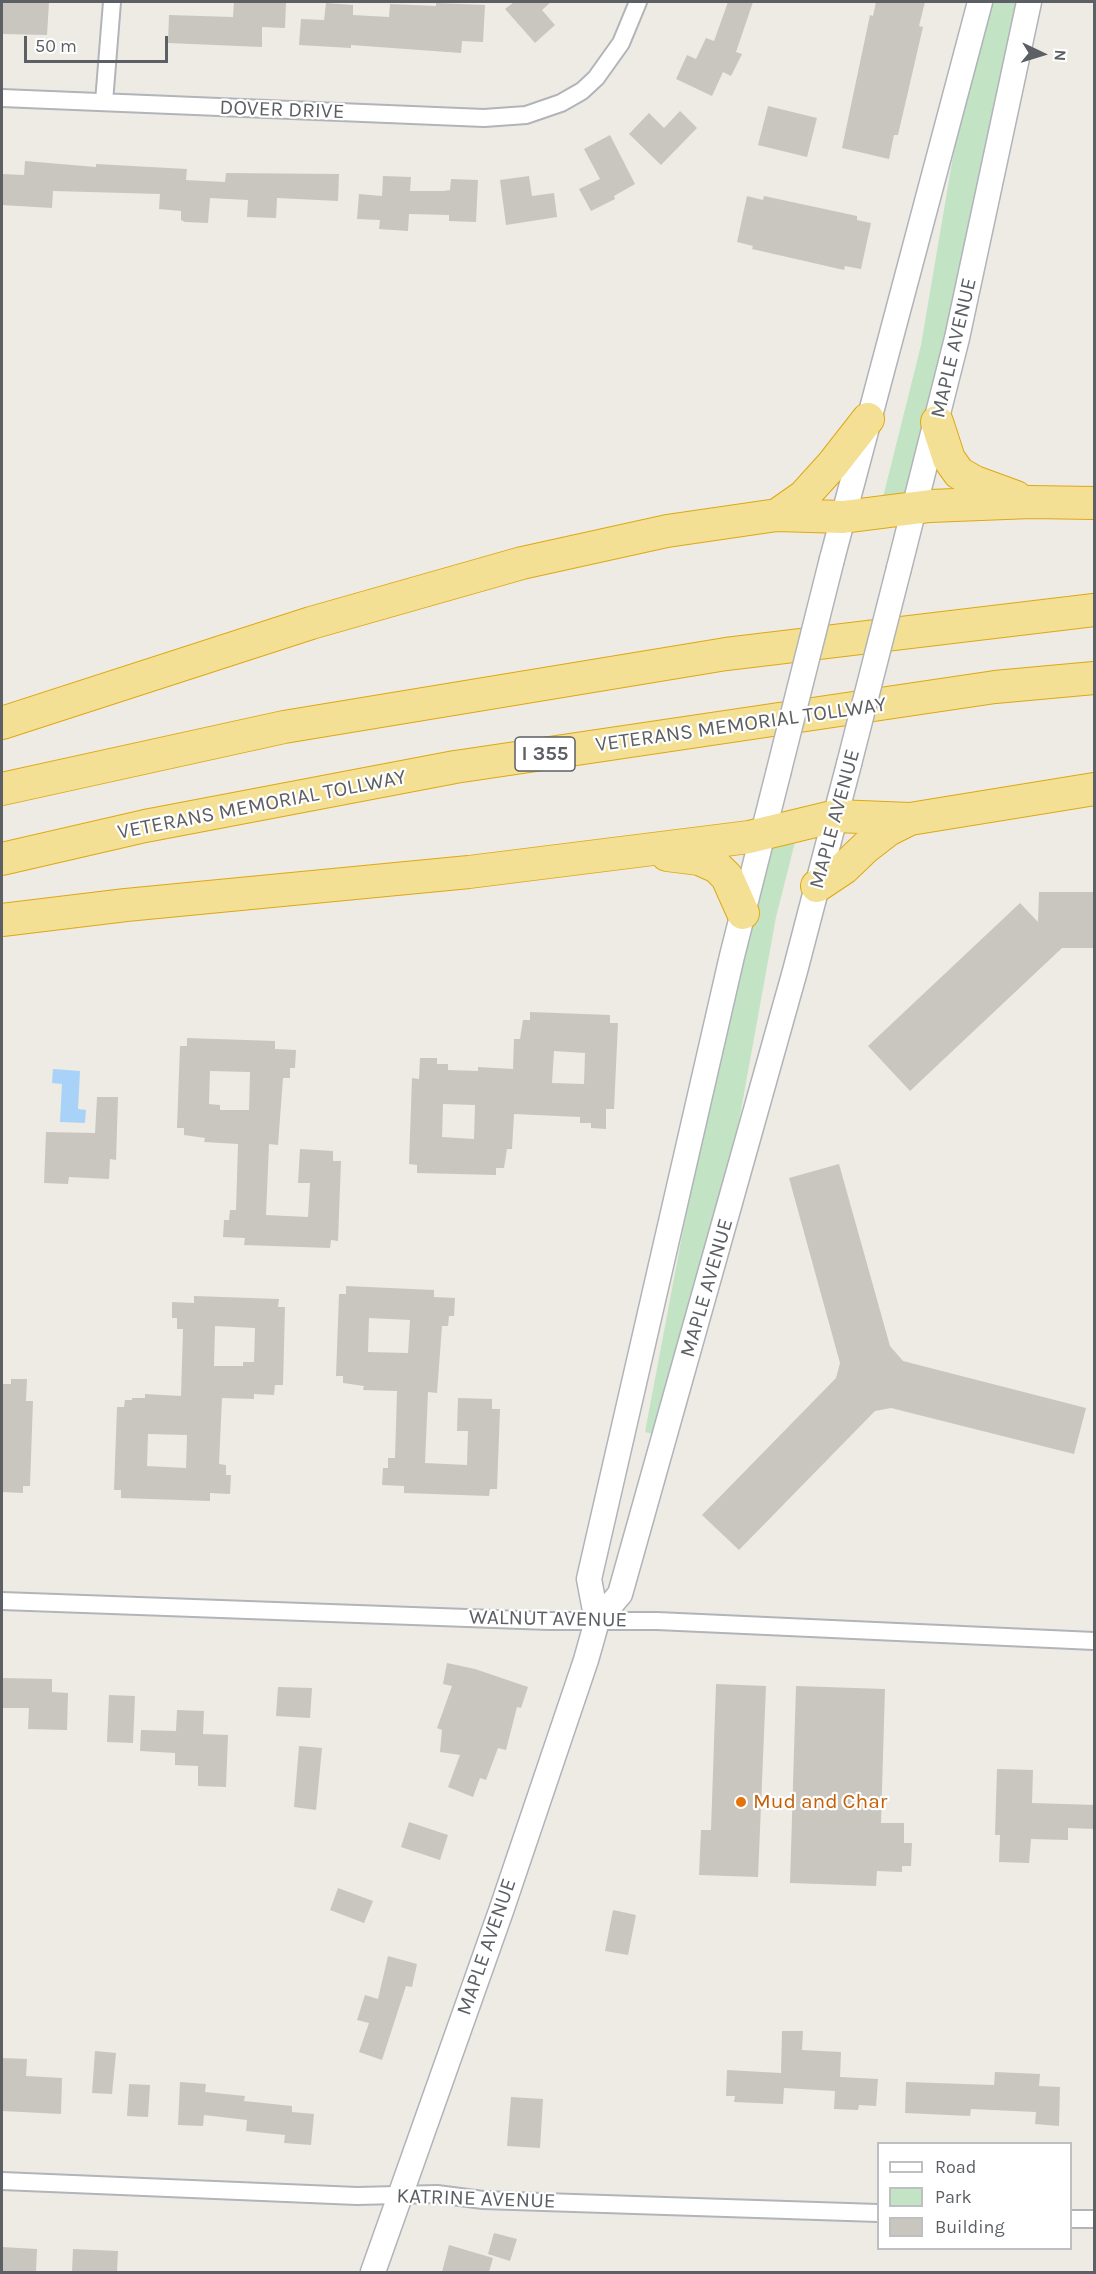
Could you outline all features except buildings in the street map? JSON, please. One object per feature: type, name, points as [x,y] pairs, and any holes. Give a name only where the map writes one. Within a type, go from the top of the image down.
[{"type":"highway","points":[[777,514],[804,496],[868,419]]},
{"type":"highway","points":[[937,422],[949,459],[959,473],[975,482],[1031,502]]},
{"type":"highway","points":[[2,723],[311,623],[522,563],[667,531],[777,514],[843,517],[930,506],[1031,502],[1095,503]]},
{"type":"highway","points":[[2,789],[284,726],[726,654],[1095,610]]},
{"type":"highway","name":"VETERANS MEMORIAL TOLLWAY","points":[[2,860],[146,826],[455,767],[995,687],[1095,678]]},
{"type":"highway","points":[[2,920],[126,905],[469,872],[636,852],[748,837],[836,816],[910,819],[1095,789]]},
{"type":"highway","points":[[817,886],[844,868],[888,830],[910,819]]},
{"type":"highway","points":[[636,852],[699,859],[717,867],[727,877],[743,913]]},
{"type":"main road","name":"MAPLE AVENUE","points":[[597,1621],[589,1579],[743,913],[868,419],[980,2]]},
{"type":"main road","name":"MAPLE AVENUE","points":[[373,2272],[497,1922],[597,1621],[620,1594],[836,816],[937,422],[1029,2]]},
{"type":"street","points":[[104,102],[112,2]]},
{"type":"street","name":"DOVER DRIVE","points":[[2,98],[484,118],[526,115],[561,103],[582,91],[596,78],[621,43],[638,2]]},
{"type":"street","name":"WALNUT AVENUE","points":[[2,1601],[597,1621],[657,1621],[1095,1641]]},
{"type":"street","name":"KATRINE AVENUE","points":[[2,2181],[357,2196],[437,2194],[483,2200],[877,2214]]},
{"type":"street","points":[[1072,2219],[1095,2219]]},
{"type":"green space","points":[[992,2],[1017,2],[950,317],[906,491],[902,495],[883,497],[921,345],[957,133]]},
{"type":"green space","points":[[773,840],[795,842],[776,917],[739,1121],[653,1434],[645,1432],[685,1220],[747,941]]},
{"type":"water","points":[[53,1069],[80,1071],[78,1109],[86,1110],[85,1123],[60,1122],[62,1084],[52,1083]]},
{"type":"place","name":"Mud and Char","points":[[741,1802]]}]
